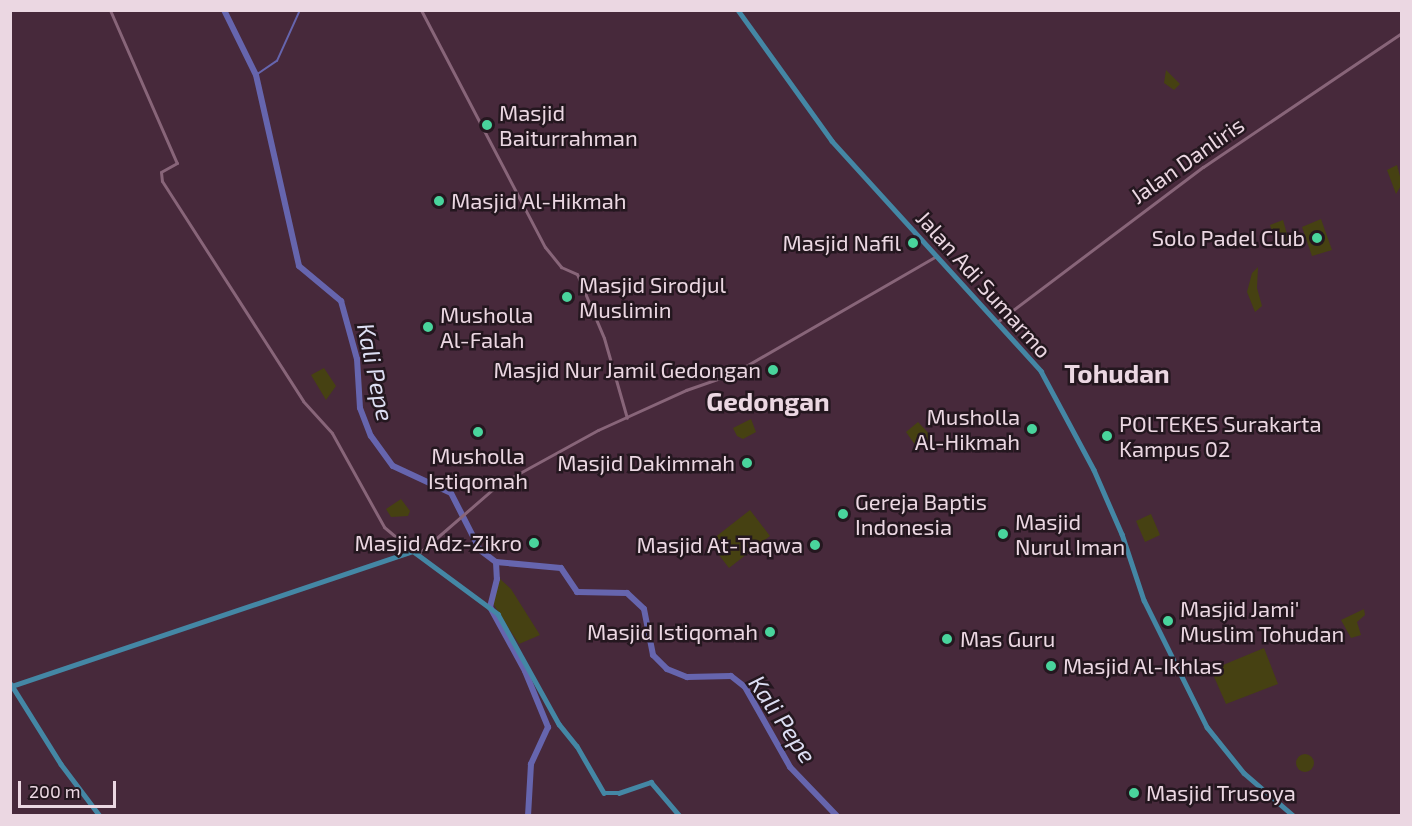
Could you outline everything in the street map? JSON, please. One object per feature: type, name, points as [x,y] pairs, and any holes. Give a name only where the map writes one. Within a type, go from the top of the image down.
[{"type":"main road","name":"Jalan Adi Sumarmo","points":[[738,10],[818,124],[1041,371],[1083,449],[1119,527],[1144,600],[1213,737],[1244,773],[1294,816]]},
{"type":"main road","points":[[100,816],[61,764],[11,684],[416,553],[491,606],[559,724],[577,746],[604,793],[619,793],[651,782],[680,816]]},
{"type":"street","points":[[110,10],[177,163],[161,172],[162,181],[303,401],[332,433],[384,527],[416,553],[516,475],[627,417],[686,390],[732,374],[936,256]]},
{"type":"street","points":[[421,10],[545,247],[561,267],[577,274],[604,338],[627,417]]},
{"type":"street","name":"Jalan Danliris","points":[[997,322],[1203,167],[1401,33]]},
{"type":"shaded area","points":[[1166,70],[1180,84],[1174,90],[1164,83]]},
{"type":"shaded area","points":[[1397,165],[1402,184],[1396,194],[1387,170]]},
{"type":"shaded area","name":"Solo Padel Club","points":[[1321,219],[1332,250],[1312,256],[1302,227]]},
{"type":"shaded area","points":[[1283,220],[1289,241],[1277,245],[1270,225]]},
{"type":"shaded area","points":[[1258,267],[1257,288],[1262,306],[1255,312],[1247,292],[1252,273]]},
{"type":"shaded area","points":[[324,368],[336,386],[326,400],[311,375]]},
{"type":"shaded area","points":[[751,419],[756,432],[743,439],[737,436],[733,428]]},
{"type":"shaded area","points":[[918,422],[933,438],[918,449],[906,432]]},
{"type":"shaded area","points":[[401,499],[410,511],[408,516],[391,517],[386,509]]},
{"type":"shaded area","points":[[750,510],[770,536],[729,568],[709,542]]},
{"type":"shaded area","points":[[1151,514],[1160,535],[1145,542],[1136,521]]},
{"type":"shaded area","points":[[499,578],[511,589],[540,635],[519,644],[492,602]]},
{"type":"shaded area","points":[[1364,609],[1365,615],[1357,622],[1361,635],[1351,638],[1341,620]]},
{"type":"shaded area","points":[[1264,648],[1278,684],[1226,704],[1211,670]]},
{"type":"shaded area","points":[[1305,754],[1313,759],[1314,763],[1309,771],[1305,772],[1297,767],[1296,763],[1301,755]]},
{"type":"waterway","name":"Kali Pepe","points":[[224,10],[256,75],[299,266],[341,301],[357,359],[360,408],[371,436],[393,466],[451,493],[480,550],[496,562],[561,568],[577,592],[627,593],[644,609],[653,655],[667,669],[687,677],[731,676],[745,687],[790,767],[837,816]]},
{"type":"waterway","points":[[256,75],[277,61],[300,10]]},
{"type":"waterway","points":[[496,562],[497,579],[490,607],[525,671],[548,727],[531,764],[528,816]]},
{"type":"place","name":"Masjid Baiturrahman","points":[[487,125]]},
{"type":"place","name":"Masjid Al-Hikmah","points":[[439,201]]},
{"type":"place","name":"Solo Padel Club","points":[[1317,238]]},
{"type":"place","name":"Masjid Nafil","points":[[913,243]]},
{"type":"place","name":"Masjid Sirodjul Muslimin","points":[[567,297]]},
{"type":"place","name":"Musholla Al-Falah","points":[[428,327]]},
{"type":"place","name":"Masjid Nur Jamil Gedongan","points":[[773,370]]},
{"type":"place","name":"Musholla Al-Hikmah","points":[[1032,429]]},
{"type":"place","name":"Musholla Istiqomah","points":[[478,432]]},
{"type":"place","name":"POLTEKES Surakarta Kampus 02","points":[[1107,436]]},
{"type":"place","name":"Masjid Dakimmah","points":[[747,463]]},
{"type":"place","name":"Gereja Baptis Indonesia","points":[[843,514]]},
{"type":"place","name":"Masjid Nurul Iman","points":[[1003,534]]},
{"type":"place","name":"Masjid Adz-Zikro","points":[[534,543]]},
{"type":"place","name":"Masjid At-Taqwa","points":[[815,545]]},
{"type":"place","name":"Masjid Jami' Muslim Tohudan","points":[[1168,621]]},
{"type":"place","name":"Masjid Istiqomah","points":[[770,632]]},
{"type":"place","name":"Mas Guru","points":[[947,639]]},
{"type":"place","name":"Masjid Al-Ikhlas","points":[[1051,666]]},
{"type":"place","name":"Masjid Trusoya","points":[[1134,793]]},
{"type":"district","name":"Tohudan","points":[[1117,373]]},
{"type":"district","name":"Gedongan","points":[[768,401]]}]
